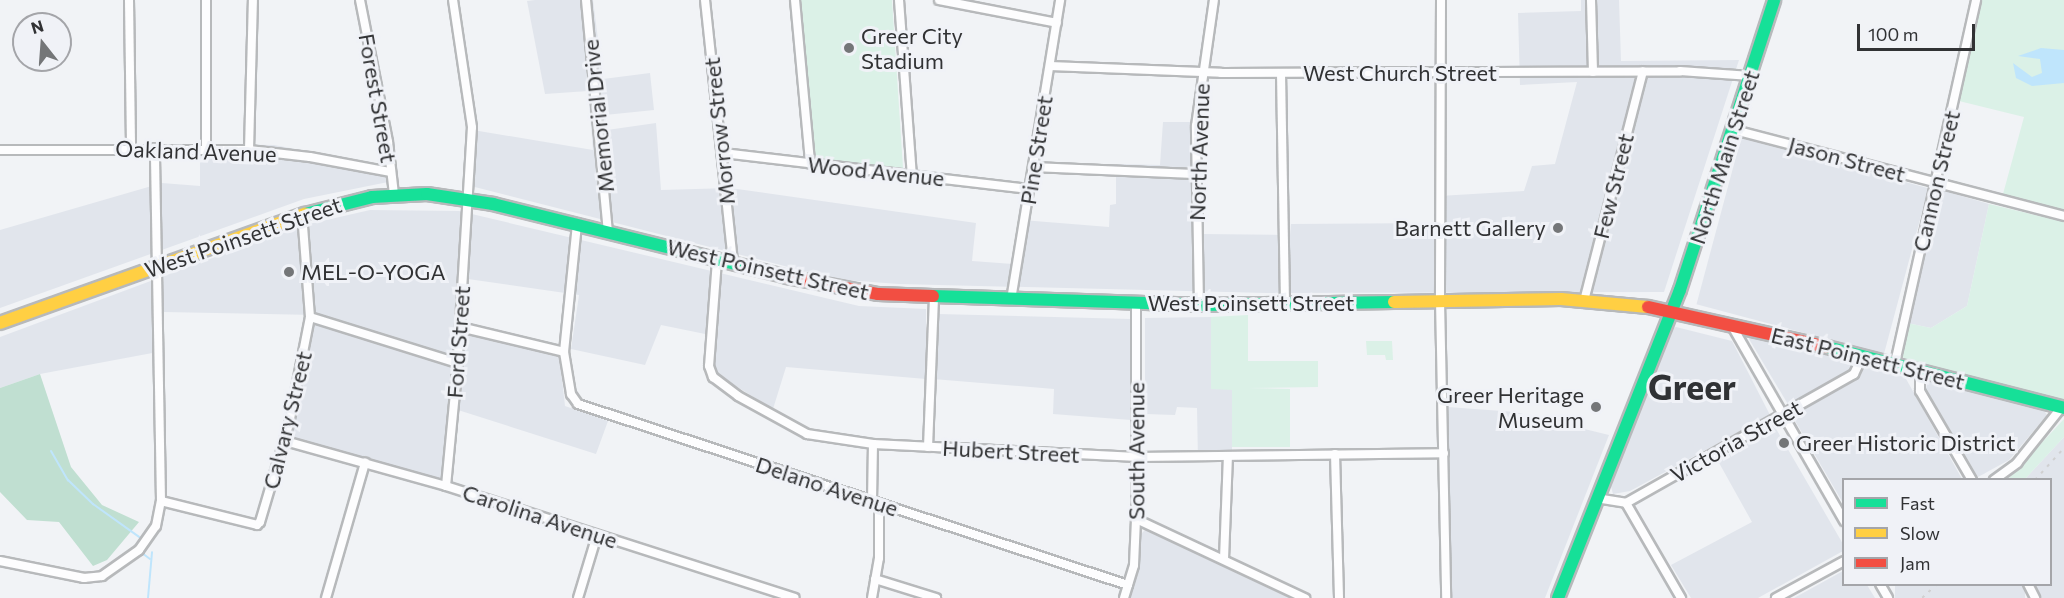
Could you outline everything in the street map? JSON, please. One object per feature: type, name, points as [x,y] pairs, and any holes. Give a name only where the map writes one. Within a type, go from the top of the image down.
[{"type":"main road","name":"North Main Street","points":[[1558,598],[1670,312],[1734,130],[1774,0]]},
{"type":"main road","name":"West Poinsett Street","points":[[0,323],[302,214],[394,195],[468,198],[844,290],[934,297],[1199,305],[1584,301],[1670,312]]},
{"type":"main road","name":"East Poinsett Street","points":[[1670,312],[1863,355],[2063,408]]},
{"type":"street","points":[[129,0],[131,148]]},
{"type":"street","points":[[206,0],[206,149]]},
{"type":"street","points":[[249,150],[253,0]]},
{"type":"street","name":"Forest Street","points":[[360,0],[388,142],[394,195]]},
{"type":"street","name":"Ford Street","points":[[446,486],[458,363],[472,120],[453,0]]},
{"type":"street","name":"Memorial Drive","points":[[586,0],[608,232]]},
{"type":"street","name":"Morrow Street","points":[[705,0],[733,263]]},
{"type":"street","points":[[795,0],[810,163]]},
{"type":"street","points":[[899,0],[912,175]]},
{"type":"street","points":[[939,0],[1057,23]]},
{"type":"street","name":"Pine Street","points":[[1011,300],[1060,0]]},
{"type":"street","name":"North Avenue","points":[[1199,305],[1194,174],[1202,73],[1214,0]]},
{"type":"street","points":[[1441,0],[1443,75],[1440,301],[1446,598]]},
{"type":"street","points":[[1591,0],[1593,72]]},
{"type":"street","name":"Cannon Street","points":[[1895,363],[1976,0]]},
{"type":"street","name":"West Church Street","points":[[1050,66],[1202,73],[1443,75],[1643,71],[1751,76]]},
{"type":"street","name":"Few Street","points":[[1584,301],[1643,71]]},
{"type":"street","points":[[1281,73],[1285,304]]},
{"type":"street","name":"Jason Street","points":[[1734,130],[2064,216]]},
{"type":"street","name":"Oakland Avenue","points":[[0,150],[131,148],[249,150],[310,157],[390,172]]},
{"type":"street","points":[[0,561],[84,578],[102,576],[122,565],[145,543],[156,526],[161,501],[155,148]]},
{"type":"street","name":"Wood Avenue","points":[[723,153],[1029,189]]},
{"type":"street","points":[[1033,166],[1194,174]]},
{"type":"street","name":"Calvary Street","points":[[161,501],[257,525],[285,441],[310,317],[302,214]]},
{"type":"street","points":[[460,327],[564,352],[576,224]]},
{"type":"street","name":"Hubert Street","points":[[717,260],[709,366],[713,377],[738,396],[807,434],[873,444],[1138,457],[1444,453]]},
{"type":"street","points":[[928,447],[934,297]]},
{"type":"street","name":"South Avenue","points":[[1124,598],[1134,565],[1136,519],[1138,457],[1136,303]]},
{"type":"street","points":[[310,317],[458,363]]},
{"type":"street","points":[[1732,326],[1842,517]]},
{"type":"street","points":[[1740,339],[1749,329]]},
{"type":"street","name":"Delano Avenue","points":[[564,352],[571,394],[578,404],[1128,585]]},
{"type":"street","name":"Victoria Street","points":[[1626,503],[1854,374],[1863,355]]},
{"type":"street","points":[[1920,369],[1920,391],[1971,478]]},
{"type":"street","points":[[1997,478],[2017,463],[2063,408]]},
{"type":"street","name":"Carolina Avenue","points":[[285,441],[446,486],[794,598]]},
{"type":"street","points":[[872,598],[879,558],[873,444]]},
{"type":"street","points":[[1335,454],[1339,598]]},
{"type":"street","points":[[1224,559],[1228,456]]},
{"type":"street","points":[[326,598],[365,463]]},
{"type":"street","points":[[1596,498],[1626,503],[1681,598]]},
{"type":"street","points":[[1136,519],[1305,598]]},
{"type":"street","points":[[578,598],[597,535]]},
{"type":"street","points":[[1776,598],[1842,562]]},
{"type":"street","points":[[875,579],[936,598]]},
{"type":"shaded area","points":[[593,0],[603,79],[650,73],[654,110],[605,115],[607,130],[656,123],[661,190],[730,188],[976,223],[972,261],[1013,264],[1022,220],[1109,227],[1110,205],[1116,204],[1116,164],[1160,165],[1163,122],[1200,122],[1202,234],[1290,235],[1291,224],[1435,223],[1439,196],[1524,191],[1532,166],[1555,164],[1577,82],[1520,85],[1518,13],[1581,11],[1581,0],[1619,0],[1621,61],[1739,60],[1664,292],[1267,293],[899,284],[844,280],[804,271],[463,184],[467,129],[593,150],[588,91],[545,94],[527,1]]},
{"type":"shaded area","points":[[1741,138],[1928,188],[1884,354],[1696,304]]},
{"type":"shaded area","points":[[200,144],[274,145],[397,168],[398,180],[304,199],[0,308],[0,230],[162,183],[200,186]]},
{"type":"shaded area","points":[[1941,190],[1989,204],[1967,306],[1931,328],[1907,323],[1936,193]]},
{"type":"shaded area","points":[[370,210],[459,211],[859,306],[926,309],[926,379],[786,367],[773,409],[718,375],[712,361],[715,336],[661,325],[645,365],[571,349],[579,295],[468,279],[464,322],[558,344],[565,406],[608,421],[596,454],[458,410],[450,484],[290,438],[315,315],[163,312],[163,351],[40,374],[0,388],[0,337],[296,227]]},
{"type":"shaded area","points":[[938,314],[1131,319],[1131,420],[1053,414],[1054,389],[933,379]]},
{"type":"shaded area","points":[[1211,317],[1211,388],[1232,389],[1232,461],[1198,461],[1197,408],[1177,407],[1175,415],[1145,414],[1145,318]]},
{"type":"shaded area","points":[[1676,327],[1732,341],[1770,415],[1630,491],[1613,494],[1610,483],[1646,386],[1668,330]]},
{"type":"shaded area","points":[[1751,335],[1856,362],[1855,366],[1789,406],[1749,339]]},
{"type":"shaded area","points":[[1864,365],[1905,377],[1961,478],[1842,478],[1842,501],[1794,419],[1797,412],[1858,377]]},
{"type":"shaded area","points":[[1928,380],[2043,409],[2047,415],[2009,460],[1978,477],[1926,389]]},
{"type":"shaded area","points":[[1448,407],[1515,412],[1609,435],[1545,598],[1450,598]]},
{"type":"shaded area","points":[[1775,427],[1842,542],[1842,552],[1758,598],[1691,598],[1671,565],[1752,522],[1718,461]]},
{"type":"shaded area","points":[[2064,437],[2064,598],[2042,598],[2036,586],[2052,586],[2052,478],[2026,478]]},
{"type":"shaded area","points":[[1146,529],[1290,598],[1128,598],[1137,567],[1138,537]]},
{"type":"shaded area","points":[[1842,572],[1842,586],[1868,586],[1875,598],[1794,598]]},
{"type":"shaded area","points":[[1895,586],[2025,586],[2025,598],[1895,598]]},
{"type":"green space","name":"Greer City Stadium","points":[[798,0],[892,0],[903,168],[812,160]]},
{"type":"green space","points":[[1982,0],[2064,0],[2064,211],[2003,194],[2024,117],[1959,101]]},
{"type":"green space","points":[[1989,204],[2064,222],[2064,402],[1906,361],[1901,354],[1907,323],[1931,328],[1967,306]]},
{"type":"green space","points":[[1248,315],[1248,361],[1318,361],[1318,387],[1248,388],[1290,389],[1290,447],[1232,447],[1232,390],[1211,389],[1211,317]]},
{"type":"green space","points":[[1366,341],[1392,341],[1393,360],[1386,360],[1385,355],[1367,355]]},
{"type":"green space","points":[[40,374],[71,467],[102,505],[139,522],[107,560],[93,566],[59,522],[27,520],[0,492],[0,388]]},
{"type":"green space","points":[[2064,419],[2064,437],[2026,478],[2009,478]]},
{"type":"water","points":[[2041,48],[2064,50],[2064,83],[2032,86],[2016,78],[2013,63],[2032,77],[2042,73],[2040,59],[2018,56]]},
{"type":"waterway","points":[[51,451],[68,480],[93,504],[142,539]]},
{"type":"waterway","points":[[148,598],[152,552]]},
{"type":"waterway","points":[[142,553],[150,559]]},
{"type":"railway","points":[[2037,478],[2064,448]]},
{"type":"railway","points":[[1922,598],[1935,586]]},
{"type":"traffic: fast","points":[[1558,598],[1680,290],[1774,0]]},
{"type":"traffic: fast","points":[[305,214],[372,197],[427,194],[493,204],[787,277]]},
{"type":"traffic: fast","points":[[933,296],[1199,305],[1394,302]]},
{"type":"traffic: fast","points":[[1827,347],[2064,408]]},
{"type":"traffic: slow","points":[[0,323],[305,214]]},
{"type":"traffic: slow","points":[[1394,302],[1561,299],[1648,307]]},
{"type":"traffic: jam","points":[[787,277],[878,294],[933,296]]},
{"type":"traffic: jam","points":[[1648,307],[1827,347]]},
{"type":"place","name":"Greer City Stadium","points":[[849,48]]},
{"type":"place","name":"Barnett Gallery","points":[[1558,228]]},
{"type":"place","name":"MEL-O-YOGA","points":[[289,272]]},
{"type":"place","name":"Greer Heritage Museum","points":[[1596,407]]},
{"type":"place","name":"Greer Historic District","points":[[1784,443]]},
{"type":"district","name":"Greer","points":[[1692,387]]}]
